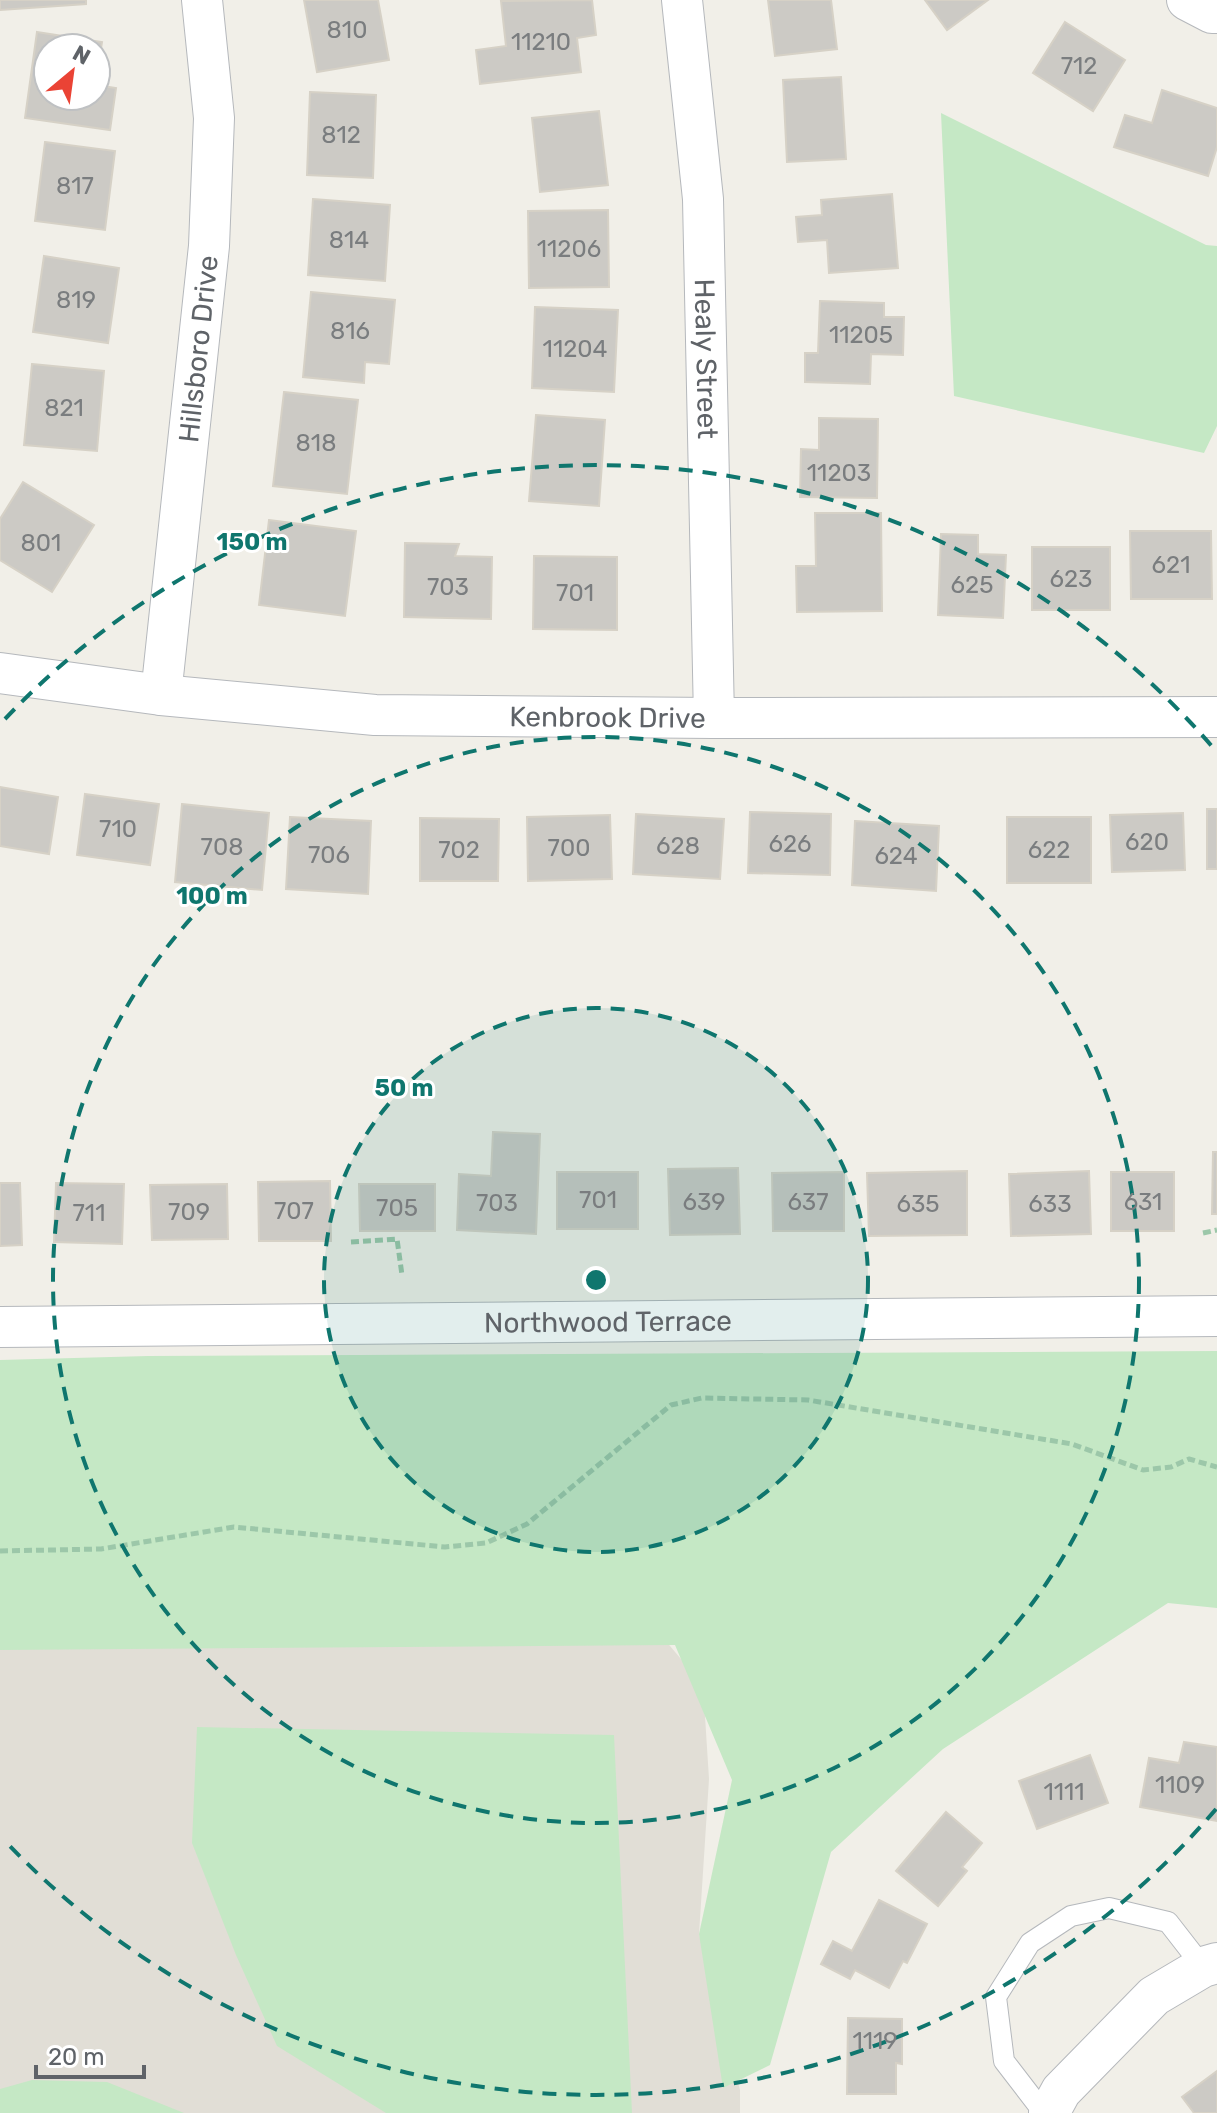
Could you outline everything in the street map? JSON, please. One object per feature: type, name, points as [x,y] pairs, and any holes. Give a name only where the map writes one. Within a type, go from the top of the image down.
[{"type":"street","name":"Hillsboro Drive","points":[[161,695],[209,246],[214,118],[202,0]]},
{"type":"street","name":"Healy Street","points":[[682,0],[703,199],[714,718]]},
{"type":"street","points":[[1187,0],[1217,13]]},
{"type":"street","name":"Kenbrook Drive","points":[[0,673],[161,695],[375,715],[1217,717]]},
{"type":"street","name":"Northwood Terrace","points":[[0,1327],[1217,1316]]},
{"type":"street","points":[[1046,2113],[1061,2091],[1154,1996],[1210,1965]]},
{"type":"lane","points":[[1046,2113],[1004,2061],[996,1997],[1030,1943],[1071,1916],[1109,1908],[1168,1922],[1210,1965]]},
{"type":"path","points":[[1203,1233],[1217,1230]]},
{"type":"path","points":[[351,1242],[397,1239],[402,1275]]},
{"type":"path","points":[[0,1551],[101,1549],[234,1527],[445,1547],[486,1543],[527,1524],[671,1405],[702,1398],[808,1400],[1072,1444],[1143,1470],[1171,1467],[1189,1459],[1217,1467]]},
{"type":"shaded area","points":[[659,1633],[703,1685],[709,1779],[699,1934],[740,2090],[740,2113],[0,2113],[0,1636]]},
{"type":"green space","points":[[941,113],[1206,245],[1217,246],[1217,426],[1204,453],[954,396]]},
{"type":"green space","points":[[1217,1351],[1217,1608],[1168,1603],[943,1749],[831,1852],[770,2065],[723,2088],[699,1934],[732,1780],[675,1645],[0,1650],[0,1360],[148,1356]]},
{"type":"green space","points":[[197,1727],[614,1735],[632,2113],[386,2113],[277,2046],[236,1955],[192,1843]]},
{"type":"green space","points":[[32,2080],[107,2082],[184,2113],[0,2113],[0,2089]]},
{"type":"building","points":[[0,0],[86,0],[86,4],[0,10]]},
{"type":"building","points":[[304,0],[378,0],[389,60],[317,72]]},
{"type":"building","points":[[592,0],[596,35],[577,38],[581,72],[480,84],[476,50],[506,46],[501,1]]},
{"type":"building","points":[[768,0],[831,0],[837,49],[775,56]]},
{"type":"building","points":[[925,0],[988,0],[947,30]]},
{"type":"building","points":[[1065,22],[1125,60],[1093,111],[1033,73]]},
{"type":"building","points":[[32,68],[32,112],[112,112],[112,87],[116,88],[110,130],[25,118]]},
{"type":"building","points":[[841,77],[846,159],[787,162],[783,80]]},
{"type":"building","points":[[1162,90],[1217,108],[1217,147],[1208,176],[1114,147],[1125,115],[1152,123]]},
{"type":"building","points":[[310,92],[376,95],[373,178],[307,175]]},
{"type":"building","points":[[599,111],[608,185],[540,192],[532,118]]},
{"type":"building","points":[[45,142],[115,151],[105,230],[35,221]]},
{"type":"building","points":[[892,194],[898,268],[829,273],[827,240],[798,242],[796,217],[822,215],[821,200]]},
{"type":"building","points":[[313,199],[390,205],[385,281],[308,275]]},
{"type":"building","points":[[608,210],[609,287],[529,288],[528,211]]},
{"type":"building","points":[[44,256],[119,268],[108,343],[33,332]]},
{"type":"building","points":[[311,292],[395,300],[389,364],[365,362],[364,383],[303,377]]},
{"type":"building","points":[[820,301],[884,303],[884,317],[904,317],[903,355],[871,354],[870,384],[805,382],[805,353],[818,353]]},
{"type":"building","points":[[535,307],[618,310],[614,392],[532,388]]},
{"type":"building","points":[[32,364],[104,371],[97,451],[24,445]]},
{"type":"building","points":[[284,392],[358,400],[347,494],[273,486]]},
{"type":"building","points":[[536,415],[605,420],[599,506],[529,501]]},
{"type":"building","points":[[819,418],[878,419],[877,498],[800,497],[801,449],[819,450]]},
{"type":"building","points":[[23,482],[94,525],[52,592],[0,560],[0,519]]},
{"type":"building","points":[[815,513],[881,513],[882,611],[797,612],[796,566],[816,566]]},
{"type":"building","points":[[269,520],[356,531],[345,616],[259,605]]},
{"type":"building","points":[[1130,531],[1211,531],[1212,599],[1131,599]]},
{"type":"building","points":[[941,534],[978,535],[978,554],[1006,555],[1003,618],[938,615]]},
{"type":"building","points":[[405,543],[459,544],[455,556],[492,557],[491,619],[404,617]]},
{"type":"building","points":[[1032,547],[1110,547],[1110,610],[1032,610]]},
{"type":"building","points":[[534,556],[617,557],[617,630],[533,629]]},
{"type":"building","points":[[0,787],[58,797],[49,854],[0,846]]},
{"type":"building","points":[[85,794],[159,804],[150,865],[77,855]]},
{"type":"building","points":[[182,804],[269,813],[262,890],[175,882]]},
{"type":"building","points":[[1207,809],[1217,809],[1217,869],[1207,869]]},
{"type":"building","points":[[750,812],[831,814],[830,875],[748,873]]},
{"type":"building","points":[[1183,813],[1185,870],[1112,872],[1110,815]]},
{"type":"building","points":[[636,814],[724,819],[720,879],[633,874]]},
{"type":"building","points":[[610,815],[612,879],[528,881],[527,817]]},
{"type":"building","points":[[290,817],[371,821],[368,894],[286,889]]},
{"type":"building","points":[[1007,817],[1091,817],[1091,883],[1007,883]]},
{"type":"building","points":[[420,818],[499,819],[498,881],[420,881]]},
{"type":"building","points":[[855,821],[939,826],[936,891],[852,885]]},
{"type":"building","points":[[493,1132],[540,1134],[536,1234],[457,1230],[459,1174],[491,1176]]},
{"type":"building","points":[[1213,1152],[1217,1152],[1217,1214],[1212,1214]]},
{"type":"building","points":[[738,1168],[740,1234],[670,1235],[668,1169]]},
{"type":"building","points":[[967,1171],[967,1235],[869,1236],[867,1173]]},
{"type":"building","points":[[1089,1171],[1091,1234],[1011,1236],[1009,1174]]},
{"type":"building","points":[[557,1172],[638,1172],[638,1229],[557,1229]]},
{"type":"building","points":[[844,1172],[844,1231],[773,1231],[772,1173]]},
{"type":"building","points":[[1111,1172],[1174,1172],[1174,1231],[1111,1231]]},
{"type":"building","points":[[330,1181],[331,1241],[259,1241],[258,1182]]},
{"type":"building","points":[[0,1183],[20,1183],[22,1245],[0,1246]]},
{"type":"building","points":[[56,1183],[124,1184],[122,1244],[54,1242]]},
{"type":"building","points":[[227,1184],[228,1239],[152,1240],[150,1185]]},
{"type":"building","points":[[359,1184],[435,1184],[435,1231],[360,1231]]},
{"type":"building","points":[[1184,1742],[1217,1747],[1217,1821],[1140,1807],[1149,1758],[1179,1763]]},
{"type":"building","points":[[1090,1755],[1108,1803],[1037,1829],[1019,1781]]},
{"type":"building","points":[[946,1812],[982,1843],[962,1867],[967,1871],[938,1906],[896,1871]]},
{"type":"building","points":[[879,1900],[927,1924],[907,1963],[903,1961],[889,1988],[855,1970],[850,1979],[821,1964],[833,1941],[852,1951]]},
{"type":"building","points":[[848,2018],[902,2019],[902,2064],[896,2063],[896,2094],[847,2094]]},
{"type":"building","points":[[1217,2071],[1217,2113],[1194,2113],[1182,2097]]}]
